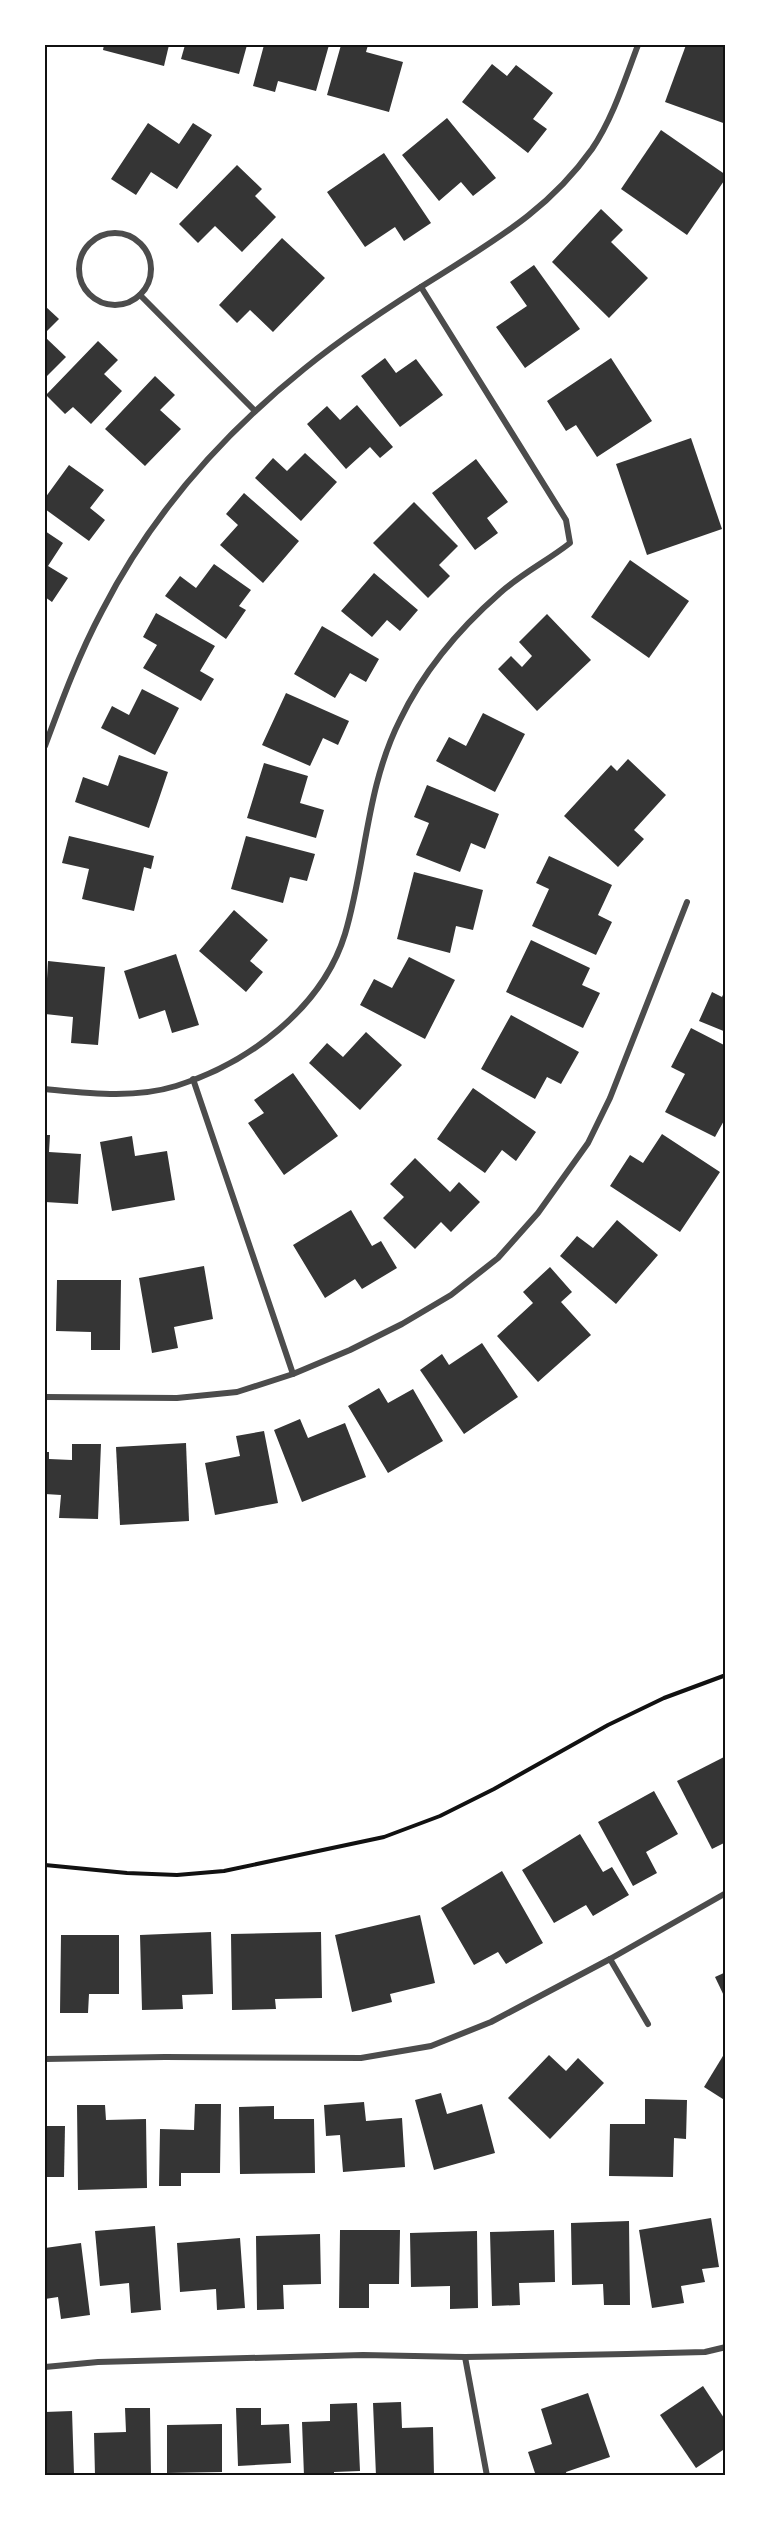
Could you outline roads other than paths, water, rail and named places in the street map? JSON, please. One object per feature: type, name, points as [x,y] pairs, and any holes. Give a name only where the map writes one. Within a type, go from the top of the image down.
[{"type":"street","points":[[45,746],[68,684],[102,610],[132,559],[167,509],[210,458],[255,411],[351,331],[513,229],[542,206],[563,185],[593,147],[610,115],[638,45]]},
{"type":"street","points":[[105,234],[117,234],[129,236],[138,242],[146,252],[150,263],[147,286],[140,295],[130,302],[118,305],[95,300],[86,292],[79,270],[81,258],[86,248],[95,239],[105,234]]},
{"type":"street","points":[[45,1089],[99,1094],[149,1091],[175,1086],[242,1056],[279,1028],[304,1005],[326,974],[344,937],[355,896],[366,825],[388,746],[400,720],[426,675],[464,628],[501,592],[570,543],[566,520],[421,287]]},
{"type":"street","points":[[140,295],[255,411]]},
{"type":"street","points":[[45,1397],[177,1398],[237,1392],[294,1374],[402,1324],[451,1295],[498,1258],[538,1214],[588,1143],[610,1098],[687,902]]},
{"type":"street","points":[[194,1079],[294,1374]]},
{"type":"street","points":[[45,2059],[361,2058],[430,2046],[491,2022],[610,1959],[726,1893]]},
{"type":"street","points":[[610,1959],[648,2024]]},
{"type":"street","points":[[45,2367],[98,2362],[363,2355],[465,2357],[705,2352],[726,2348]]},
{"type":"street","points":[[465,2357],[487,2476]]}]
